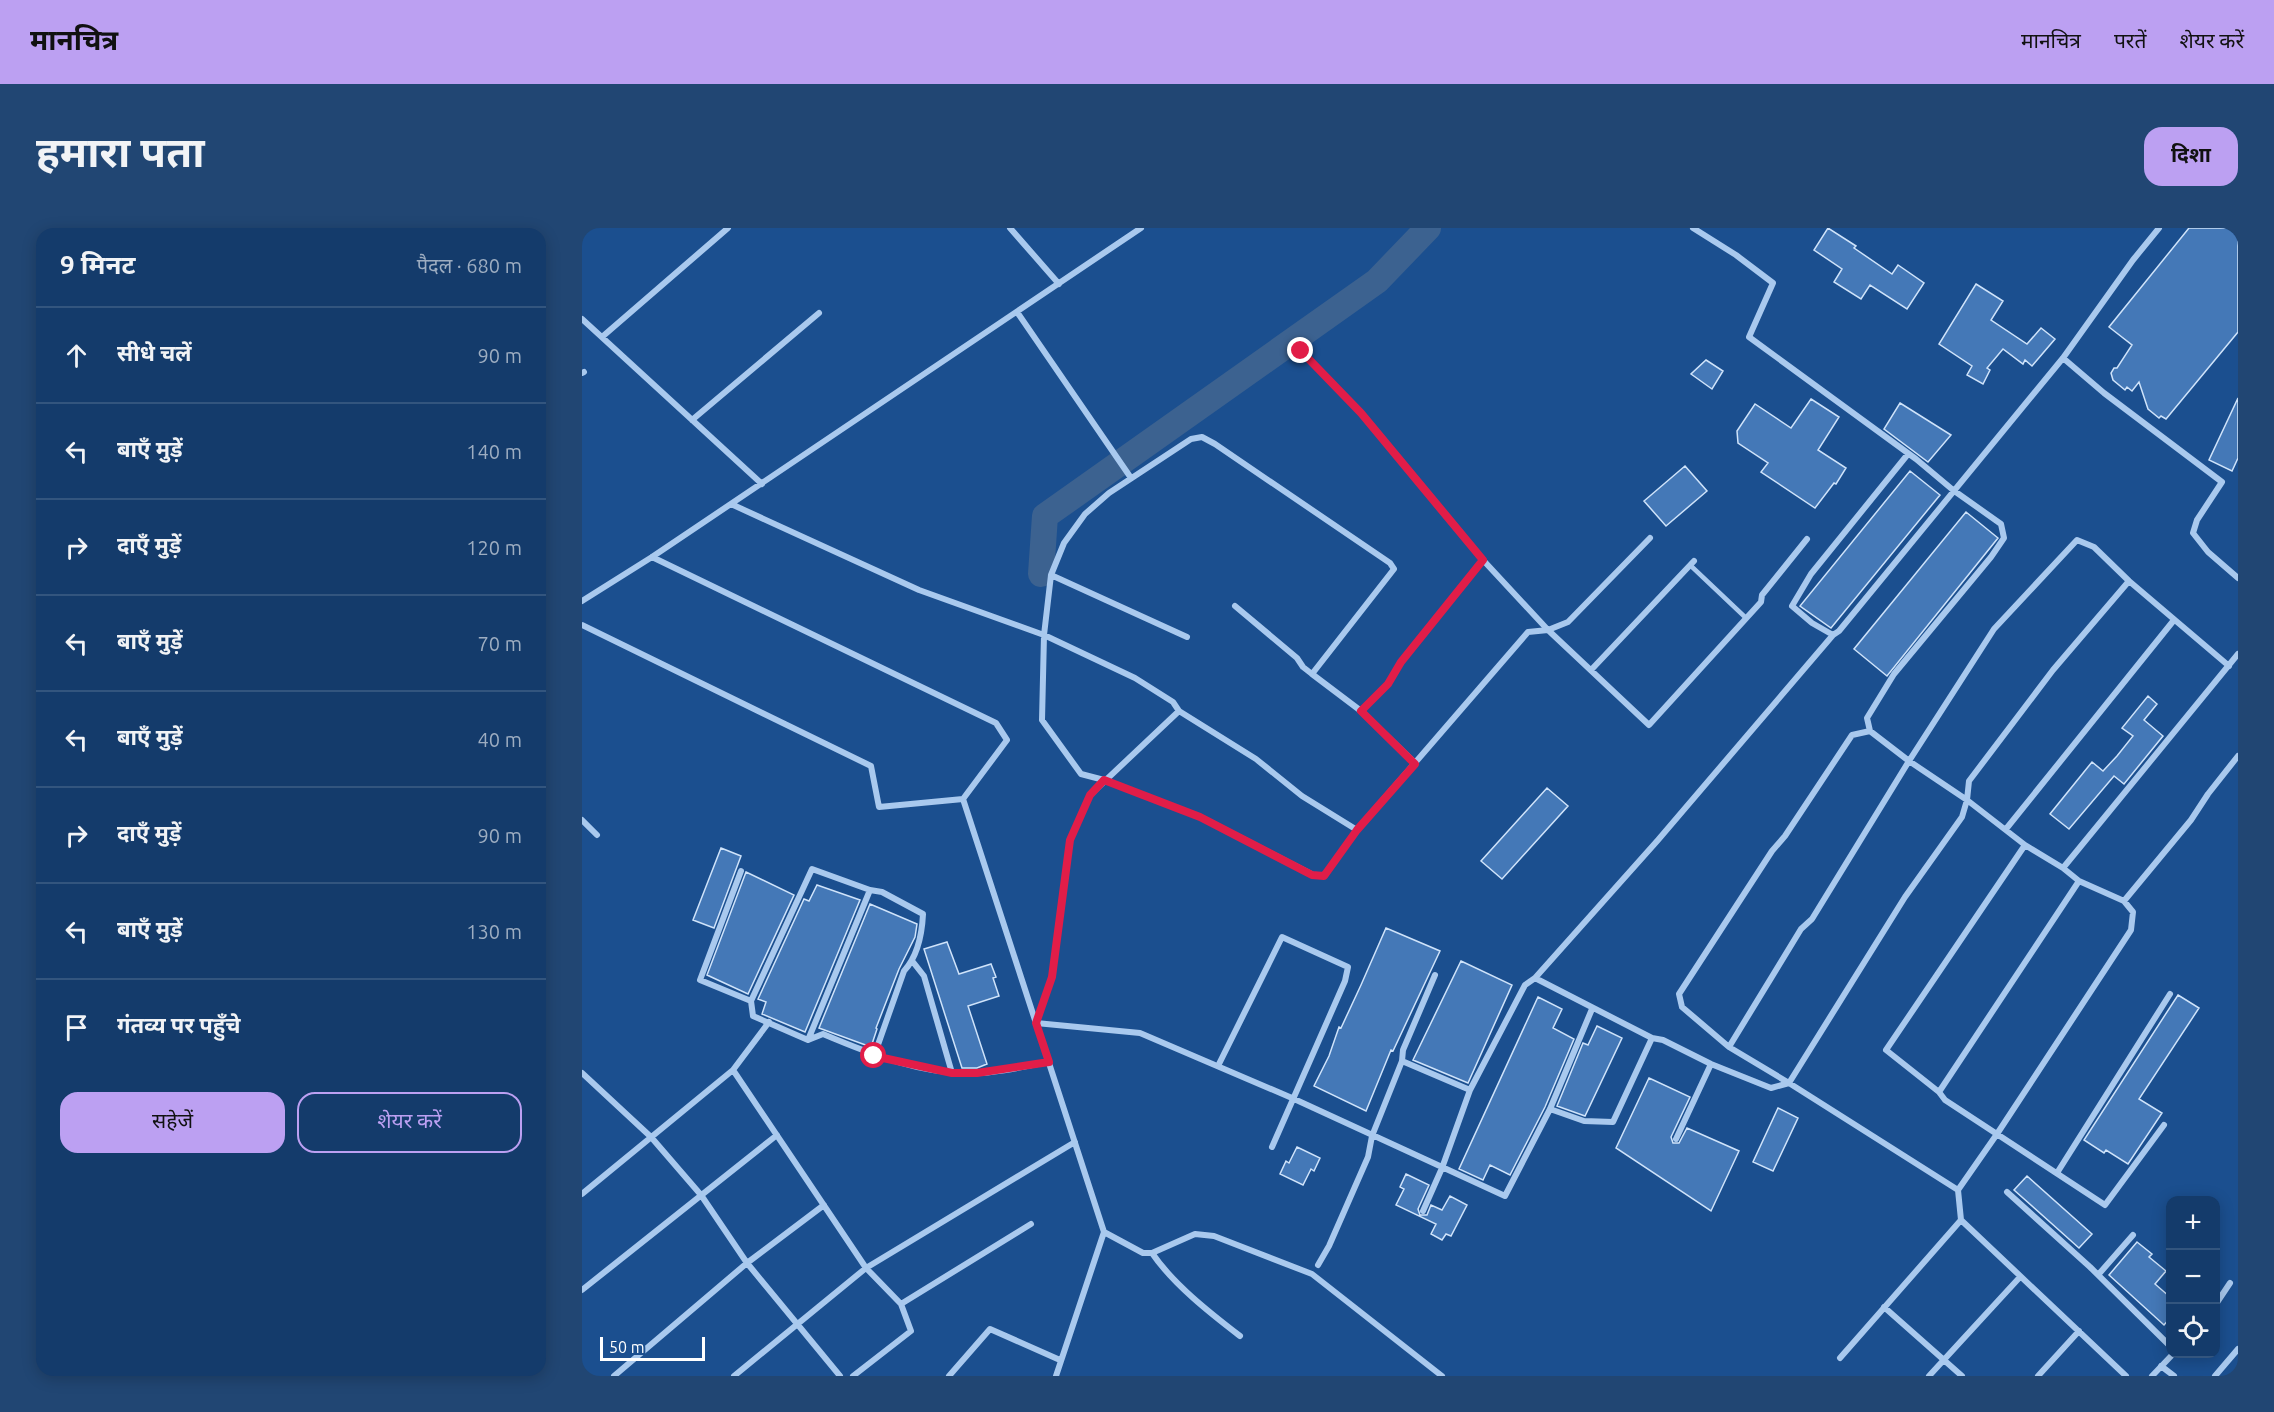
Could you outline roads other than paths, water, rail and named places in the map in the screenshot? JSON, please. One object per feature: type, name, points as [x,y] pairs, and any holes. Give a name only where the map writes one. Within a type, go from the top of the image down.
[{"type":"street","points":[[602,337],[728,228]]},
{"type":"street","points":[[1010,228],[1059,284]]},
{"type":"street","points":[[582,601],[652,557],[1141,228]]},
{"type":"street","points":[[1693,228],[1736,255],[1773,284],[1749,337],[2001,524],[2004,538],[1991,557],[1894,674],[1867,718],[1870,731],[1909,761],[1967,800],[2025,845],[2063,867],[2079,881],[2124,901],[2133,912],[2131,930],[1958,1190],[1961,1220],[2126,1376]]},
{"type":"street","points":[[1423,1211],[1442,1168],[1470,1090],[1525,985],[1534,978],[1658,840],[1833,634],[1839,630],[2063,358],[2133,260],[2159,228]]},
{"type":"street","points":[[1017,312],[1131,478]]},
{"type":"street","points":[[692,420],[819,313]]},
{"type":"street","points":[[582,320],[762,483]]},
{"type":"street","points":[[1301,351],[1361,413],[1483,560],[1548,630],[1649,725],[1761,602],[1762,595],[1807,539]]},
{"type":"street","points":[[2063,358],[2104,393],[2222,482],[2197,520],[2193,533],[2208,552],[2238,578]]},
{"type":"street","points":[[1312,674],[1394,569],[1390,563],[1202,437],[1191,439],[1109,493],[1085,514],[1064,543],[1051,575],[1044,635],[1042,720],[1081,774],[1104,780],[1200,817],[1312,875],[1324,876],[1357,830],[1528,632],[1548,630],[1568,622],[1650,538]]},
{"type":"street","points":[[1833,634],[1812,622],[1792,606],[1811,574],[1862,514],[1908,454]]},
{"type":"street","points":[[731,504],[919,590],[1044,635],[1135,678],[1173,702],[1179,711],[1256,759],[1302,796],[1357,830]]},
{"type":"street","points":[[1729,1047],[1994,629],[2077,540],[2094,547],[2129,581],[2229,666]]},
{"type":"street","points":[[582,625],[871,766],[879,807],[963,799],[1007,740],[996,723],[652,557]]},
{"type":"street","points":[[1361,711],[1388,684],[1401,662],[1483,560]]},
{"type":"street","points":[[1592,669],[1692,563]]},
{"type":"street","points":[[1051,575],[1187,637]]},
{"type":"street","points":[[1534,978],[1592,1009],[1711,1064],[1771,1088],[1789,1083],[1905,897],[1962,817],[1969,781],[2054,670],[2129,581]]},
{"type":"street","points":[[1235,606],[1297,658],[1303,667],[1361,711],[1415,764]]},
{"type":"street","points":[[2006,829],[2174,620]]},
{"type":"street","points":[[2063,867],[2238,654]]},
{"type":"street","points":[[1036,1023],[1052,977],[1070,840],[1090,795],[1179,711]]},
{"type":"street","points":[[1870,731],[1852,735],[1785,836],[1772,851],[1679,994],[1683,1007],[1729,1047],[1958,1190]]},
{"type":"street","points":[[2124,901],[2191,820],[2238,756]]},
{"type":"street","points":[[963,799],[1104,1232],[1056,1376]]},
{"type":"street","points":[[582,820],[597,835]]},
{"type":"street","points":[[2025,845],[1886,1050],[1939,1092],[1945,1100],[2105,1205],[2164,1125]]},
{"type":"street","points":[[874,1056],[904,970],[913,962],[922,929],[923,914],[882,892],[870,890],[812,869],[751,1001],[753,1016],[808,1040],[823,1034],[874,1056],[952,1073],[977,1073],[1049,1062]]},
{"type":"street","points":[[741,871],[700,980],[751,1001]]},
{"type":"street","points":[[1939,1092],[2079,881]]},
{"type":"street","points":[[808,1040],[870,890]]},
{"type":"street","points":[[1218,1066],[1282,937],[1348,967],[1345,981],[1272,1147]]},
{"type":"street","points":[[913,962],[924,976],[952,1073]]},
{"type":"street","points":[[1318,1265],[1329,1246],[1368,1157],[1372,1136],[1402,1061],[1403,1050],[1435,975]]},
{"type":"street","points":[[2056,1173],[2170,994]]},
{"type":"street","points":[[1036,1023],[1140,1033],[1292,1098],[1505,1196],[1550,1109],[1592,1009]]},
{"type":"street","points":[[582,1194],[733,1070],[769,1022]]},
{"type":"street","points":[[1550,1109],[1584,1121],[1613,1122],[1652,1038]]},
{"type":"street","points":[[1402,1061],[1470,1090]]},
{"type":"street","points":[[1676,1139],[1711,1064]]},
{"type":"street","points":[[733,1070],[866,1268],[901,1304],[911,1331],[854,1376]]},
{"type":"street","points":[[582,1073],[651,1137],[701,1195],[747,1263],[840,1376]]},
{"type":"street","points":[[582,1290],[777,1135]]},
{"type":"street","points":[[734,1376],[866,1268],[1075,1143]]},
{"type":"street","points":[[2007,1192],[2098,1275],[2166,1342]]},
{"type":"street","points":[[614,1376],[747,1263],[824,1205]]},
{"type":"street","points":[[1839,1358],[1961,1220]]},
{"type":"street","points":[[901,1304],[1031,1224]]},
{"type":"street","points":[[1104,1232],[1143,1253],[1152,1253],[1195,1234],[1214,1236],[1312,1274],[1442,1376]]},
{"type":"street","points":[[2098,1275],[2133,1235]]},
{"type":"street","points":[[1152,1253],[1160,1265],[1211,1314],[1240,1335]]},
{"type":"street","points":[[1929,1376],[2020,1277]]},
{"type":"street","points":[[2220,1298],[2230,1283]]},
{"type":"street","points":[[1884,1307],[1962,1376]]},
{"type":"street","points":[[949,1376],[990,1329],[1060,1360]]},
{"type":"street","points":[[2038,1376],[2079,1331]]},
{"type":"street","points":[[2216,1376],[2238,1349]]},
{"type":"street","points":[[2152,1376],[2169,1358]]},
{"type":"street","points":[[2161,1366],[2174,1376]]},
{"type":"lane","points":[[1692,563],[1746,618]]},
{"type":"waterway","points":[[1041,574],[1045,516],[1377,281],[1428,228]]}]
